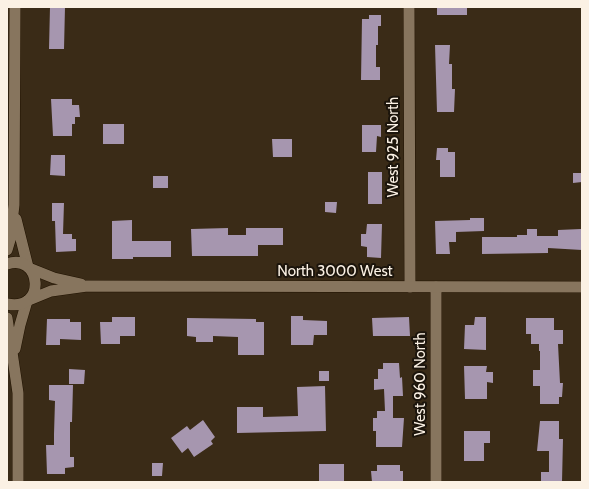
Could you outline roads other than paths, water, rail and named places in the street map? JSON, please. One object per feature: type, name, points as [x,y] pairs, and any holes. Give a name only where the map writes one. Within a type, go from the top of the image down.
[{"type":"street","points":[[7,250],[10,240],[14,205],[15,7]]},
{"type":"street","name":"West 925 North","points":[[409,7],[410,287]]},
{"type":"street","points":[[14,205],[18,232],[28,268],[34,274],[36,288],[28,300],[20,325],[14,356]]},
{"type":"street","name":"North 3000 West","points":[[7,264],[18,262],[28,268],[54,278],[87,286]]},
{"type":"street","name":"North 3000 West","points":[[7,304],[14,305],[51,291],[87,286],[582,287]]},
{"type":"street","name":"West 960 North","points":[[436,287],[436,482]]},
{"type":"street","points":[[7,318],[14,356],[18,393],[18,482]]}]
